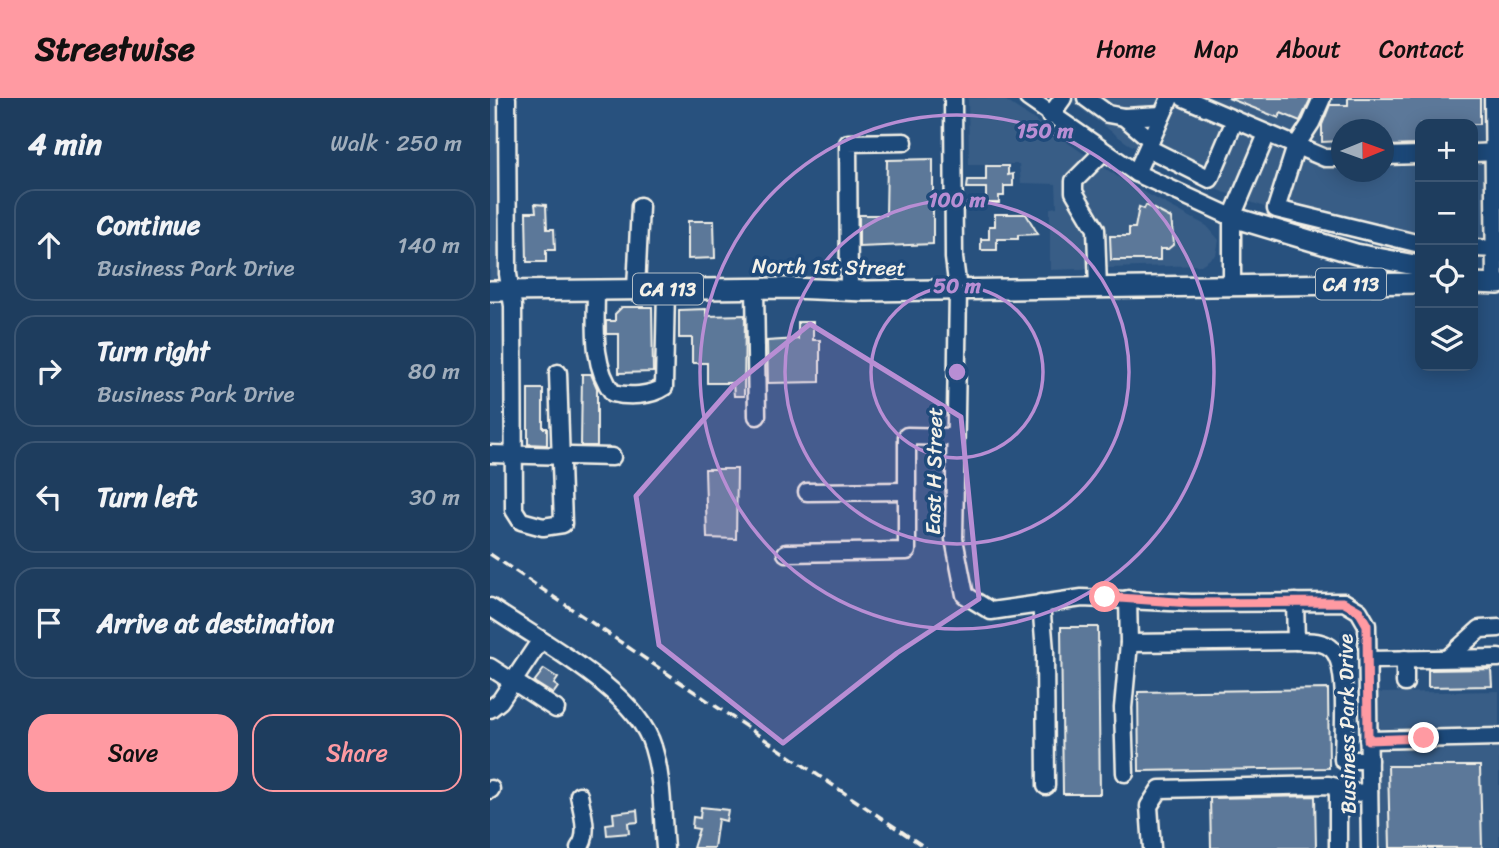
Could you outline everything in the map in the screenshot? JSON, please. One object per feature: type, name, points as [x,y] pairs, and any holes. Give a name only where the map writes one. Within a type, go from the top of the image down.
[{"type":"main road","points":[[1232,217],[1356,254],[1415,265]]},
{"type":"main road","name":"North 1st Street","points":[[500,291],[755,288],[849,291],[1415,283]]},
{"type":"street","name":"East H Street","points":[[953,98],[954,258],[958,290],[954,539],[957,570],[965,595],[976,605]]},
{"type":"street","points":[[953,116],[960,98]]},
{"type":"street","points":[[1028,98],[1050,116],[1136,173],[1232,217]]},
{"type":"street","points":[[1050,116],[1063,98]]},
{"type":"street","points":[[1086,98],[1108,114],[1124,117],[1162,116]]},
{"type":"street","points":[[1136,173],[1170,98]]},
{"type":"street","points":[[1184,98],[1325,159],[1331,159]]},
{"type":"street","points":[[1322,98],[1311,123],[1296,146],[1276,209],[1415,243]]},
{"type":"street","points":[[1484,283],[1497,249],[1497,152],[1493,98]]},
{"type":"street","points":[[490,100],[507,99],[500,291],[513,306],[514,510],[521,521],[543,527],[563,524],[558,373]]},
{"type":"street","points":[[1124,117],[1150,144],[1210,179],[1234,120]]},
{"type":"street","points":[[1232,286],[1232,217],[1267,134]]},
{"type":"street","points":[[849,291],[848,143],[904,142]]},
{"type":"street","points":[[1098,288],[1096,229],[1074,192],[1074,181],[1103,152]]},
{"type":"street","points":[[1478,153],[1497,152]]},
{"type":"street","points":[[1394,156],[1415,155]]},
{"type":"street","points":[[636,289],[639,206]]},
{"type":"street","points":[[1478,248],[1497,249]]},
{"type":"street","points":[[755,288],[757,416]]},
{"type":"street","points":[[596,290],[596,339],[601,375],[613,393],[619,395],[652,394],[664,387],[666,289]]},
{"type":"street","points":[[786,553],[907,551],[907,436],[955,437]]},
{"type":"street","points":[[490,454],[512,457],[612,457]]},
{"type":"street","points":[[807,492],[907,491]]},
{"type":"street","name":"Business Park Drive","points":[[976,605],[991,611],[1082,598],[1191,603],[1343,602],[1352,606],[1367,625],[1370,848]]},
{"type":"street","points":[[1125,773],[1123,708],[1129,643],[1128,599]]},
{"type":"street","points":[[1295,602],[1296,641]]},
{"type":"street","points":[[1041,603],[1045,651],[1046,786]]},
{"type":"street","points":[[490,607],[619,695],[640,718],[656,760],[665,848]]},
{"type":"street","points":[[1449,657],[1480,629],[1499,628]]},
{"type":"street","points":[[490,709],[540,641]]},
{"type":"street","points":[[1129,643],[1296,641],[1325,644],[1335,651],[1342,671],[1343,760],[1369,760]]},
{"type":"street","points":[[1368,660],[1499,658]]},
{"type":"street","points":[[1405,659],[1405,683]]},
{"type":"street","points":[[490,667],[555,709]]},
{"type":"street","points":[[1368,740],[1499,737]]},
{"type":"street","points":[[1152,848],[1149,806],[1160,789],[1329,785],[1336,787],[1338,794],[1338,848]]},
{"type":"street","points":[[1338,794],[1369,793]]},
{"type":"street","points":[[579,795],[584,829],[583,843],[579,848]]},
{"type":"highlighted area","points":[[810,324],[961,417],[979,599],[897,653],[783,743],[659,645],[636,496],[733,386]]},
{"type":"shaded area","points":[[490,98],[497,98],[498,273],[496,279],[490,280]]},
{"type":"shaded area","points":[[968,98],[1002,98],[1127,183],[1207,226],[1219,240],[1216,255],[1201,265],[1050,270],[1050,208],[1057,207],[1056,184],[1021,183],[1019,164],[969,164]]},
{"type":"shaded area","points":[[1072,98],[1499,98],[1499,254],[1478,255],[1478,119],[1415,119],[1415,248],[1292,217],[1215,189],[1127,143],[1070,101]]},
{"type":"shaded area","points":[[1499,691],[1499,848],[1380,848],[1379,693]]},
{"type":"building","points":[[1228,98],[1311,98],[1300,121],[1281,113],[1279,118]]},
{"type":"building","points":[[1348,98],[1480,98],[1480,124],[1478,119],[1415,119],[1415,145],[1394,146],[1394,119],[1331,119],[1331,142],[1322,142],[1322,125],[1330,105],[1348,105]]},
{"type":"building","points":[[933,159],[933,244],[859,247],[859,215],[886,215],[887,160]]},
{"type":"building","points":[[986,166],[1008,166],[1008,175],[1013,174],[1013,186],[1004,186],[1004,196],[999,196],[999,203],[986,203],[986,188],[967,188],[968,180],[986,180]]},
{"type":"building","points":[[535,204],[546,205],[547,229],[554,229],[555,250],[546,250],[546,262],[527,262],[526,212],[536,212]]},
{"type":"building","points":[[1146,205],[1171,218],[1174,244],[1168,249],[1160,249],[1160,260],[1111,260],[1110,236],[1129,236],[1129,228],[1135,228],[1139,207],[1144,209]]},
{"type":"building","points":[[995,214],[1026,214],[1038,234],[1018,235],[1018,239],[997,239],[997,250],[981,250],[981,239],[989,239],[989,226],[995,226]]},
{"type":"building","points":[[688,221],[714,221],[715,258],[688,259]]},
{"type":"building","points":[[622,307],[652,307],[653,372],[619,373],[619,334],[606,334],[606,321],[615,321],[615,314]]},
{"type":"building","points":[[706,309],[706,316],[745,315],[744,396],[734,396],[733,383],[707,383],[707,363],[692,363],[692,338],[679,338],[679,310]]},
{"type":"building","points":[[798,322],[813,322],[813,340],[820,340],[820,382],[768,383],[767,341],[798,339]]},
{"type":"building","points":[[582,374],[591,374],[597,388],[597,446],[581,446]]},
{"type":"building","points":[[528,389],[543,389],[543,428],[547,428],[547,445],[528,444]]},
{"type":"building","points":[[705,469],[737,469],[736,539],[707,538]]},
{"type":"building","points":[[1061,627],[1098,627],[1100,794],[1063,794]]},
{"type":"building","points":[[544,669],[558,678],[554,684],[558,687],[553,694],[534,682]]},
{"type":"building","points":[[1491,669],[1492,686],[1428,687],[1428,670]]},
{"type":"building","points":[[1328,689],[1329,768],[1139,771],[1138,692]]},
{"type":"building","points":[[1388,766],[1480,766],[1482,848],[1390,848]]},
{"type":"building","points":[[1315,796],[1316,848],[1211,848],[1210,798]]},
{"type":"building","points":[[701,807],[728,810],[726,821],[718,819],[714,848],[693,848],[699,829],[692,828],[693,817],[700,818]]},
{"type":"building","points":[[637,810],[638,822],[628,823],[629,833],[607,835],[606,824],[614,823],[613,813]]},
{"type":"railway","points":[[490,554],[926,848]]},
{"type":"route","points":[[1105,597],[1166,603],[1343,602],[1359,611],[1367,625],[1368,740],[1424,738]]}]
